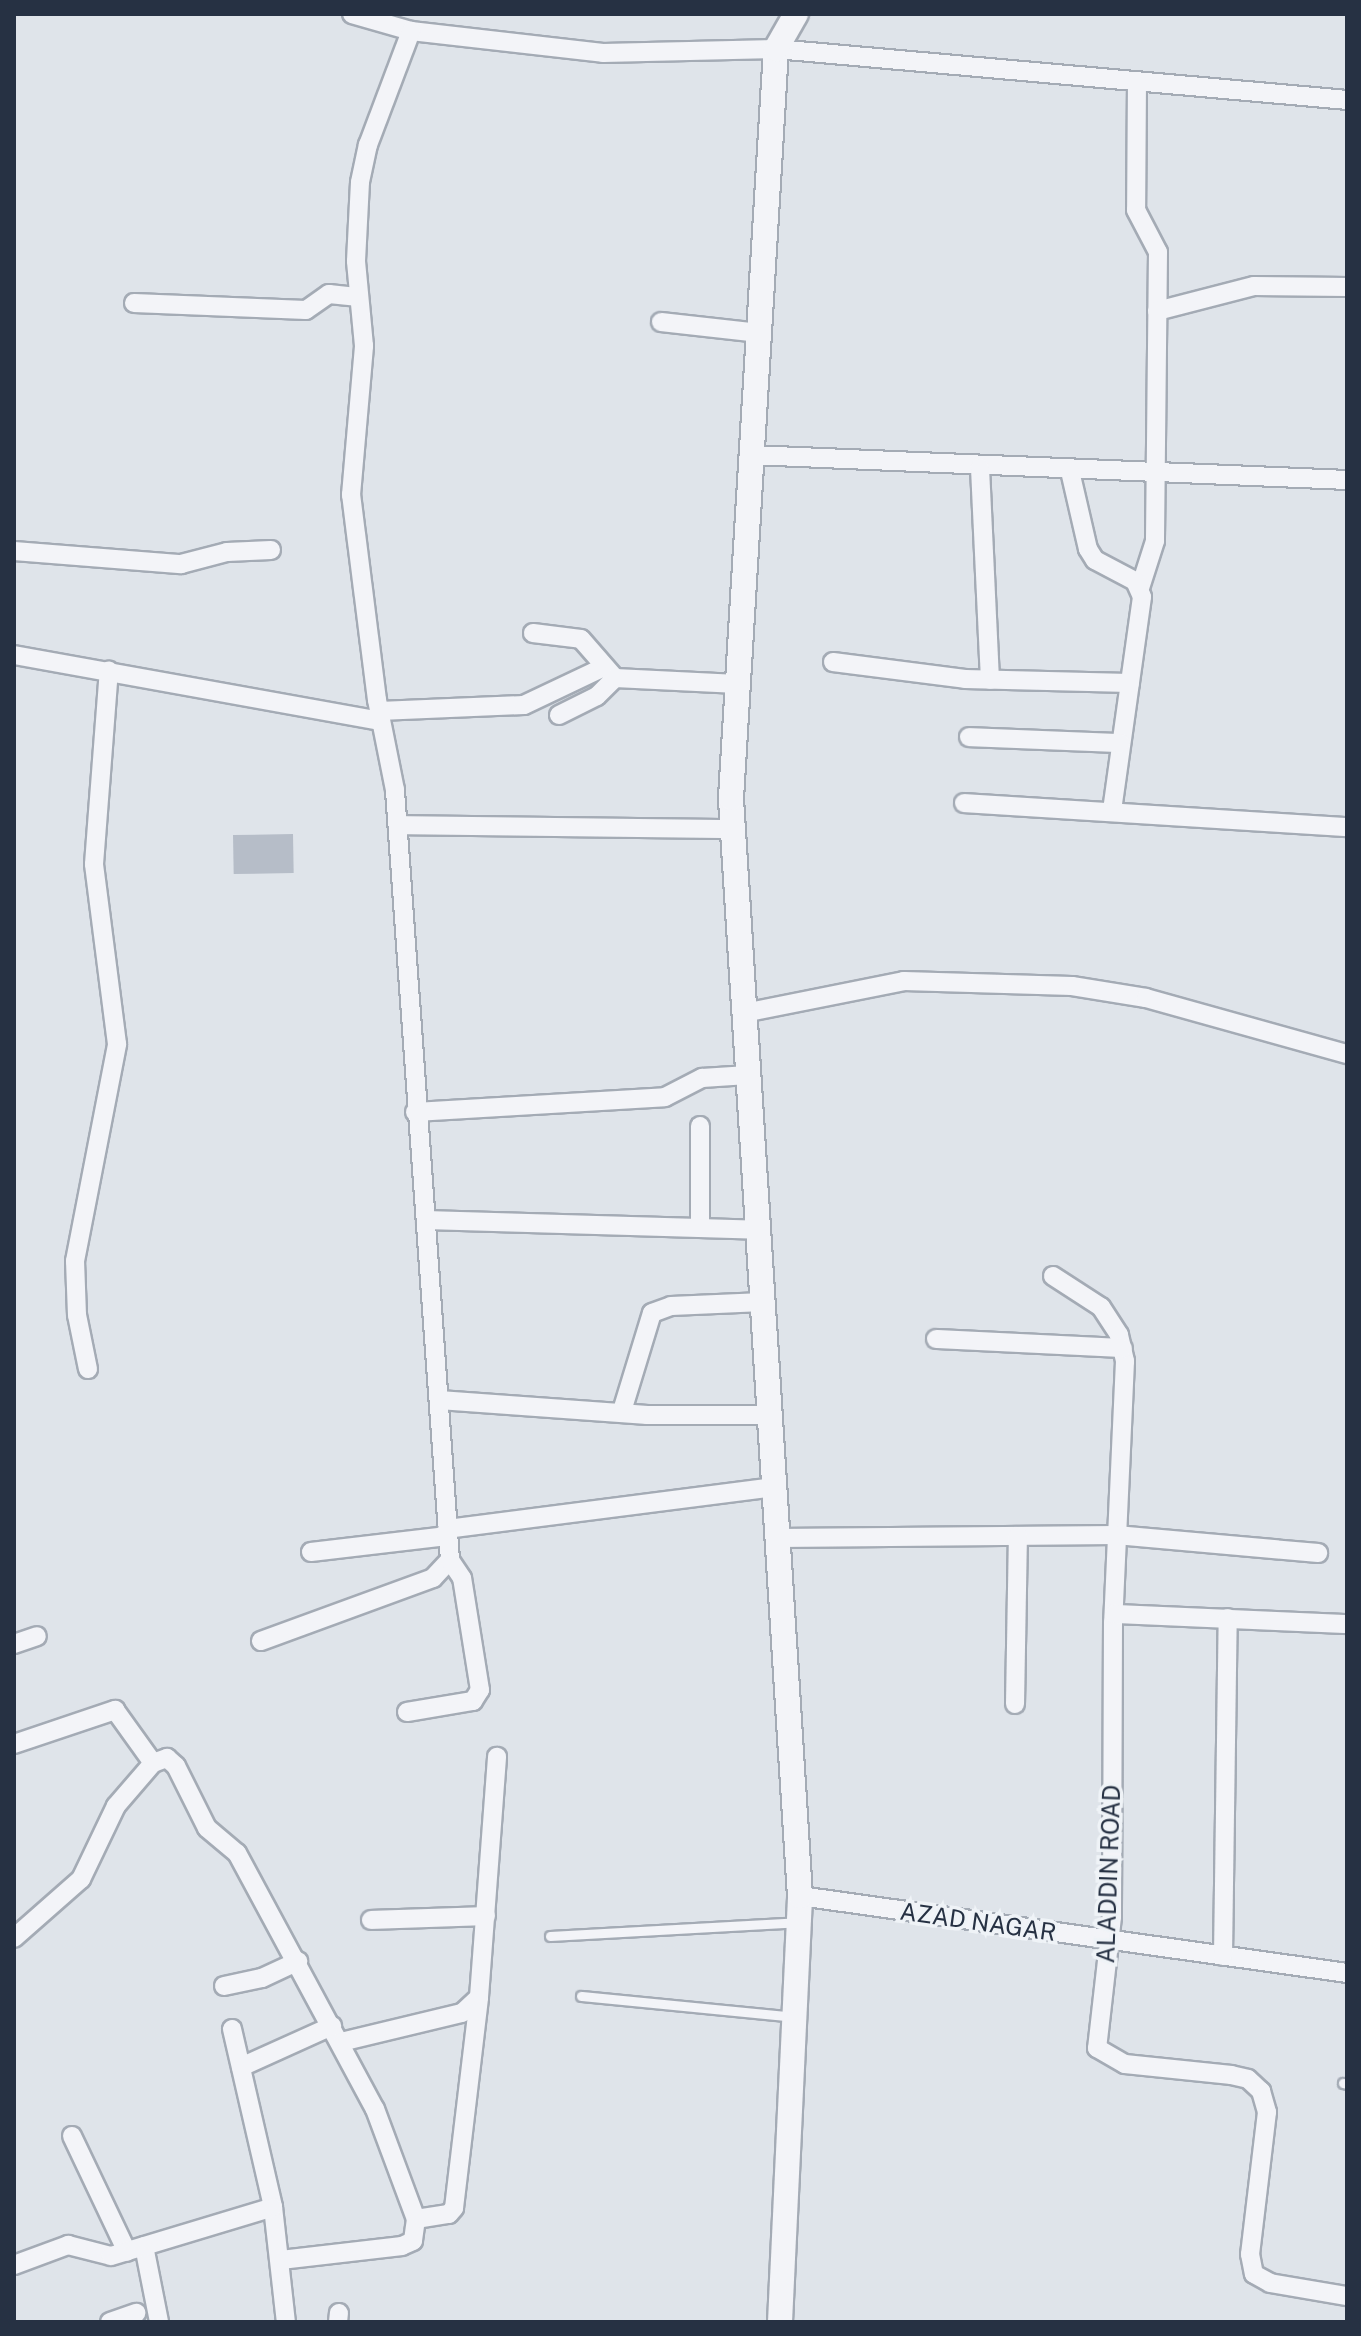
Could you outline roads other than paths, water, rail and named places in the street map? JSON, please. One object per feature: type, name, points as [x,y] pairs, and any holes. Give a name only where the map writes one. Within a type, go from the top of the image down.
[{"type":"street","points":[[352,14],[411,31],[603,53],[776,49],[1347,100]]},
{"type":"street","points":[[780,2322],[800,1896],[733,829],[738,684],[776,49],[796,14]]},
{"type":"street","points":[[407,1712],[473,1701],[480,1690],[462,1578],[450,1560],[447,1533],[426,1220],[415,1112],[398,825],[380,716],[351,495],[364,346],[359,297],[360,182],[368,145],[411,31]]},
{"type":"street","points":[[1112,811],[1140,588],[1155,541],[1152,473],[1157,244],[1136,210],[1137,81]]},
{"type":"street","points":[[1157,311],[1254,286],[1347,287]]},
{"type":"street","points":[[134,303],[306,310],[329,294],[359,297]]},
{"type":"street","points":[[661,322],[759,333]]},
{"type":"street","points":[[751,455],[980,468],[1347,480]]},
{"type":"street","points":[[980,468],[990,680]]},
{"type":"street","points":[[1070,471],[1088,549],[1095,560],[1130,576],[1140,588]]},
{"type":"street","points":[[14,551],[181,564],[227,552],[271,550]]},
{"type":"street","points":[[533,633],[581,639],[609,673]]},
{"type":"street","points":[[14,655],[380,716],[524,705],[609,673],[738,684]]},
{"type":"street","points":[[833,662],[990,680],[1130,683]]},
{"type":"street","points":[[88,1369],[77,1315],[75,1261],[104,1126],[117,1044],[94,864],[109,671]]},
{"type":"street","points":[[559,715],[591,700],[609,673]]},
{"type":"street","points":[[969,737],[1121,743]]},
{"type":"street","points":[[964,803],[1347,827]]},
{"type":"street","points":[[398,825],[733,829]]},
{"type":"street","points":[[744,1013],[904,981],[1072,986],[1146,998],[1347,1054]]},
{"type":"street","points":[[415,1112],[665,1097],[702,1078],[748,1075]]},
{"type":"street","points":[[700,1126],[700,1228]]},
{"type":"street","points":[[426,1220],[758,1230]]},
{"type":"street","points":[[1053,1276],[1101,1307],[1123,1348]]},
{"type":"street","points":[[622,1411],[645,1323],[655,1310],[763,1302]]},
{"type":"street","points":[[936,1339],[1123,1348]]},
{"type":"street","name":"ALADDIN ROAD","points":[[1123,1348],[1114,1614],[1109,1941],[1097,2048],[1125,2064],[1231,2075],[1248,2079],[1261,2091],[1267,2112],[1250,2254],[1254,2274],[1279,2285],[1347,2296]]},
{"type":"street","points":[[439,1400],[622,1411],[770,1415]]},
{"type":"street","points":[[311,1552],[775,1487]]},
{"type":"street","points":[[778,1538],[1116,1535],[1318,1553]]},
{"type":"street","points":[[1015,1704],[1018,1536]]},
{"type":"street","points":[[261,1641],[433,1578],[450,1560]]},
{"type":"street","points":[[1114,1614],[1347,1624]]},
{"type":"street","points":[[1223,1956],[1228,1618]]},
{"type":"street","points":[[14,1644],[37,1636]]},
{"type":"street","points":[[14,1744],[115,1710],[153,1763]]},
{"type":"street","points":[[416,2219],[449,2214],[454,2208],[479,1997],[497,1757]]},
{"type":"street","points":[[14,1938],[81,1879],[116,1806],[153,1763],[167,1758],[176,1766],[201,1818],[237,1853],[298,1961],[375,2109],[416,2219],[413,2241],[402,2246],[281,2260]]},
{"type":"street","name":"AZAD NAGAR","points":[[800,1896],[1347,1973]]},
{"type":"street","points":[[371,1920],[486,1916]]},
{"type":"street","points":[[224,1986],[262,1978],[298,1961]]},
{"type":"street","points":[[241,2067],[336,2034],[462,2013],[479,1997]]},
{"type":"street","points":[[232,2029],[273,2207],[286,2322]]},
{"type":"street","points":[[72,2136],[136,2249],[159,2322]]},
{"type":"street","points":[[14,2265],[68,2245],[97,2255],[136,2249],[273,2207]]},
{"type":"street","points":[[110,2322],[136,2313]]},
{"type":"lane","points":[[550,1936],[798,1922]]},
{"type":"lane","points":[[581,1996],[794,2017]]}]
